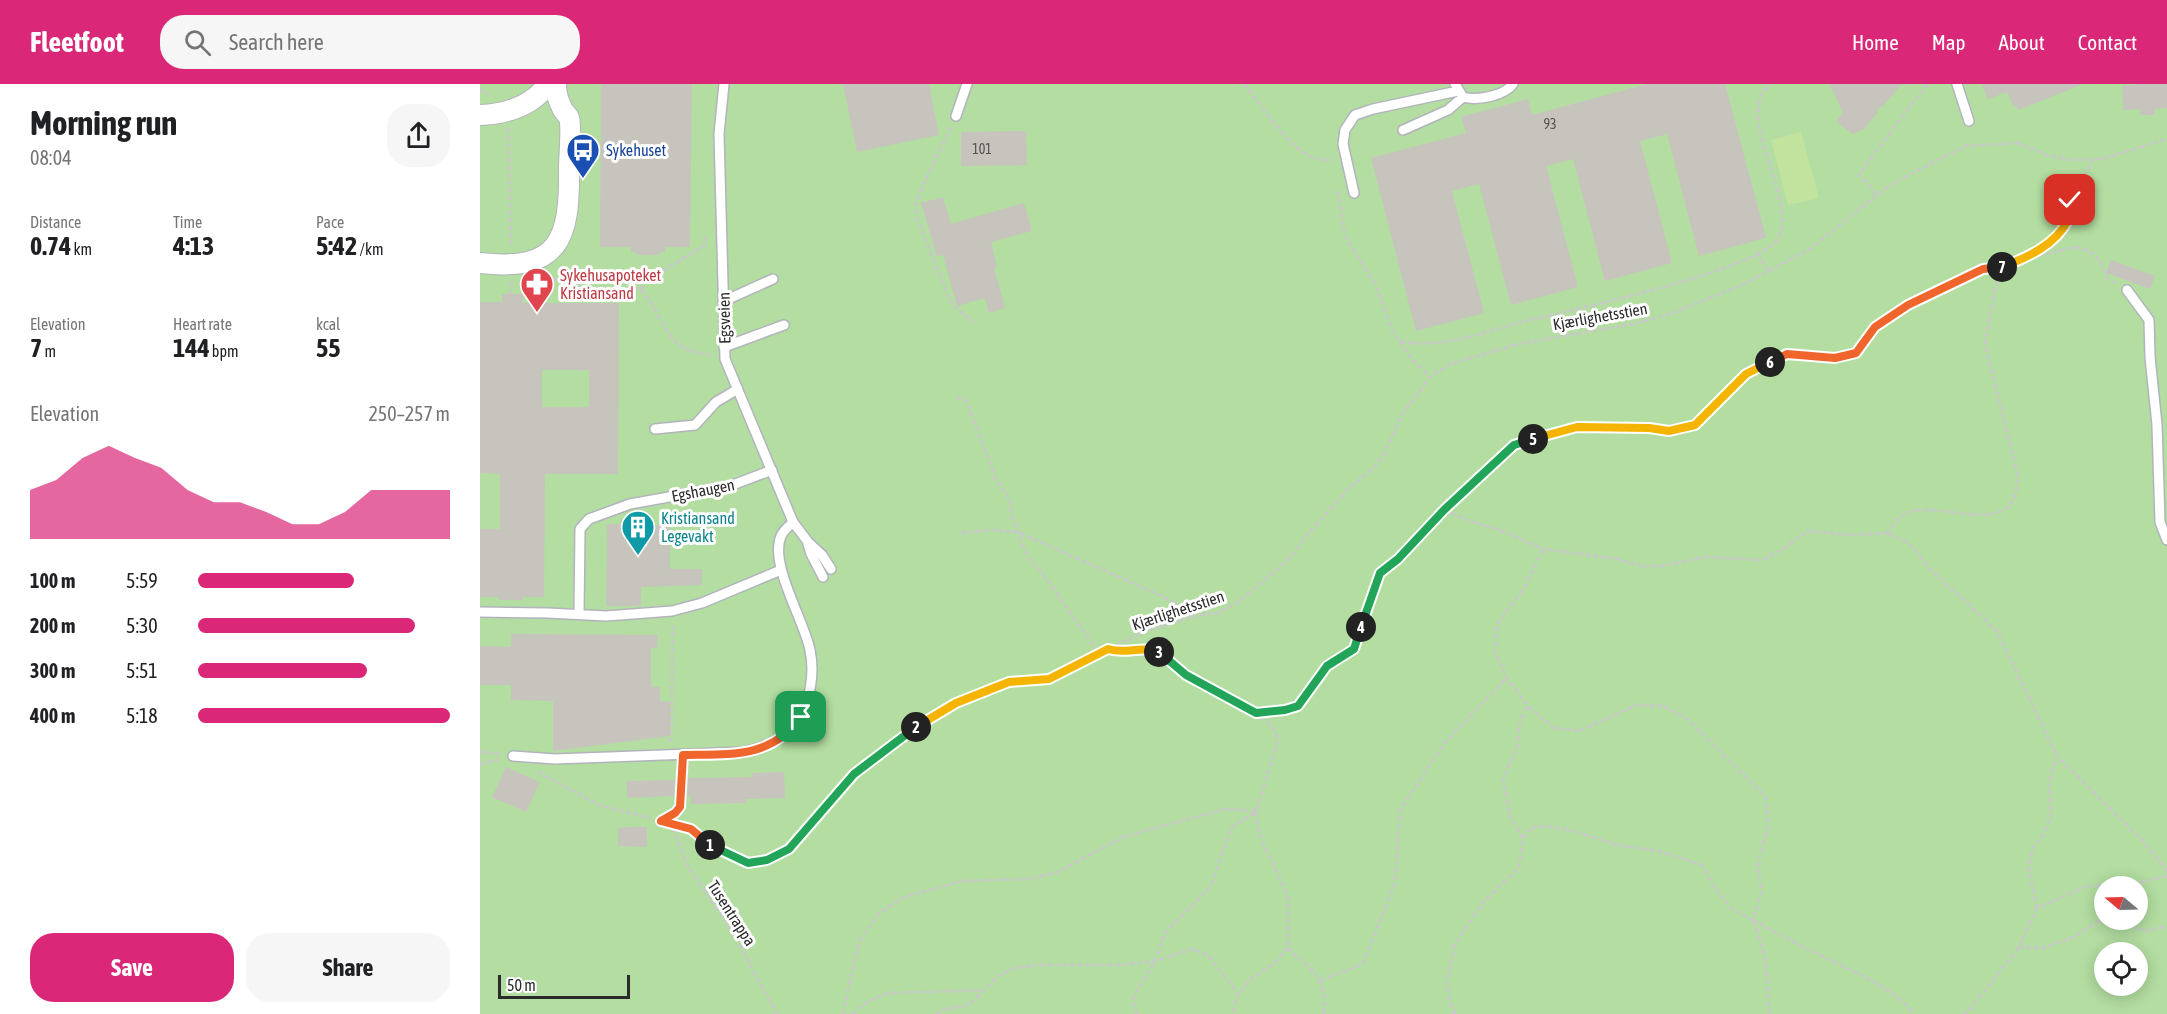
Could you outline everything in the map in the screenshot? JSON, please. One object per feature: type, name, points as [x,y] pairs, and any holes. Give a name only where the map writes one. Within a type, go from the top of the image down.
[{"type":"street","points":[[480,115],[500,114],[524,106],[548,84]]},
{"type":"street","points":[[480,263],[526,264],[546,254],[559,242],[567,222],[569,118],[556,95],[556,84]]},
{"type":"lane","name":"Egsveien","points":[[724,84],[719,134],[725,359],[793,522],[808,542]]},
{"type":"lane","points":[[956,116],[967,84]]},
{"type":"lane","points":[[1354,193],[1342,144],[1349,121],[1359,113],[1459,91],[1477,98],[1504,92],[1513,84]]},
{"type":"lane","points":[[1957,84],[1969,121]]},
{"type":"lane","points":[[1403,130],[1448,110],[1459,91]]},
{"type":"lane","points":[[724,301],[773,279]]},
{"type":"lane","points":[[2127,290],[2149,320],[2150,357],[2157,424],[2160,522],[2167,540]]},
{"type":"lane","points":[[724,347],[784,325]]},
{"type":"lane","points":[[654,429],[695,425],[716,402],[738,389]]},
{"type":"lane","name":"Egshaugen","points":[[579,614],[580,529],[589,519],[630,504],[730,486],[772,470]]},
{"type":"lane","points":[[513,756],[555,759],[744,752],[764,748],[784,736],[801,717],[810,692],[812,669],[810,650],[779,559],[781,535],[793,522]]},
{"type":"lane","points":[[808,542],[822,555],[831,569]]},
{"type":"lane","points":[[808,542],[811,554],[823,577]]},
{"type":"lane","points":[[480,612],[606,616],[672,611],[702,603],[781,570]]},
{"type":"lane","points":[[661,821],[675,813],[680,807],[683,755]]},
{"type":"path","points":[[1244,84],[1291,144],[1302,153],[1327,161],[1344,157]]},
{"type":"path","points":[[1401,341],[1412,344],[1444,342],[1474,335],[1701,276],[1758,254],[1772,246],[1778,240],[1783,222],[1761,132],[1758,107],[1760,97],[1769,84]]},
{"type":"path","points":[[1877,195],[1859,174],[1927,84]]},
{"type":"path","points":[[480,90],[503,103],[507,111],[510,242],[513,265],[511,294]]},
{"type":"path","points":[[956,116],[916,204],[918,218],[952,305],[974,322]]},
{"type":"path","name":"Kjærlighetsstien","points":[[671,823],[691,829],[714,848],[748,863],[767,860],[789,849],[854,774],[916,727],[956,703],[1009,682],[1049,679],[1143,632],[1199,615],[1218,612],[1238,602],[1288,560],[1349,488],[1375,467],[1384,454],[1401,416],[1430,377],[1450,364],[1470,356],[1519,344],[1638,323],[1670,314],[1740,286],[1810,249],[1899,180],[1966,146],[2018,143],[2071,160],[2093,160],[2167,139]]},
{"type":"path","points":[[1332,159],[1334,166]]},
{"type":"path","points":[[2025,259],[2050,242],[2068,219],[2070,200],[2093,160]]},
{"type":"path","points":[[1337,183],[1345,235],[1376,286],[1393,332],[1410,357],[1430,377]]},
{"type":"path","points":[[640,289],[651,278],[705,246],[705,236]]},
{"type":"path","points":[[1256,713],[1285,710],[1298,706],[1327,666],[1354,649],[1380,573],[1398,559],[1444,510],[1514,445],[1577,427],[1649,428],[1669,431],[1695,425],[1746,374],[1787,354],[1835,358],[1856,353],[1875,327],[1908,305],[1983,269],[1999,268],[2075,247],[2090,250],[2100,261],[2107,278],[2127,290]]},
{"type":"path","points":[[1758,254],[1769,271]]},
{"type":"path","points":[[1887,533],[1905,514],[1924,509],[1970,516],[1996,513],[2008,506],[2018,490],[2017,472],[1985,344],[1999,268]]},
{"type":"path","points":[[531,278],[550,278],[586,288],[640,289],[648,297],[675,341],[686,350],[725,359]]},
{"type":"path","points":[[957,397],[966,400],[996,479],[1010,500],[1012,517],[1030,561],[1040,570],[1099,653]]},
{"type":"path","points":[[1444,510],[1472,522],[1500,530],[1543,549],[1609,557],[1641,566],[1662,566],[1705,557],[1762,560],[1808,531],[1851,535],[1887,533],[1909,543],[1929,568],[1997,631],[2057,756],[2143,841],[2167,871]]},
{"type":"path","points":[[961,533],[991,530],[1018,532],[1199,615]]},
{"type":"path","points":[[1543,549],[1524,589],[1497,625],[1494,653],[1507,678],[1527,705],[1554,728],[1579,731],[1636,705],[1664,706],[1687,719],[1766,797],[1768,826],[1757,867],[1762,890],[1753,920],[1766,961],[1769,1014]]},
{"type":"path","points":[[671,756],[672,611]]},
{"type":"path","points":[[1108,649],[1121,653],[1146,647],[1159,652],[1186,675],[1256,713],[1276,732],[1277,745],[1256,811],[1259,834],[1288,897],[1288,948],[1272,965],[1253,977],[1238,994],[1232,1014]]},
{"type":"path","points":[[1321,980],[1363,964],[1395,883],[1400,810],[1445,741],[1507,678]]},
{"type":"path","points":[[1523,838],[1510,816],[1503,778],[1517,748],[1518,726],[1527,705]]},
{"type":"path","points":[[480,752],[513,756],[548,779],[599,805],[661,821]]},
{"type":"path","points":[[480,764],[513,756]]},
{"type":"path","points":[[1963,1014],[1968,1012],[2019,947],[2037,908],[2028,866],[2033,848],[2043,835],[2051,817],[2049,782],[2057,756]]},
{"type":"path","points":[[843,1014],[859,941],[879,913],[904,897],[962,881],[1029,879],[1058,872],[1123,837],[1226,809],[1256,811]]},
{"type":"path","points":[[1137,1014],[1132,999],[1155,961],[1165,933],[1211,886],[1231,828],[1256,811]]},
{"type":"path","name":"Tusentrappa","points":[[671,823],[686,864],[730,928],[777,1014]]},
{"type":"path","points":[[1455,1014],[1450,1002],[1447,983],[1455,943],[1485,900],[1519,868],[1523,838],[1532,826],[1547,826],[1573,831],[1618,845],[1658,851],[1702,865],[1712,884],[1732,909],[1792,942],[1868,979],[1901,999],[1914,1014]]},
{"type":"path","points":[[2148,881],[2167,876]]},
{"type":"path","points":[[2037,908],[2087,886],[2094,886]]},
{"type":"path","points":[[2019,947],[2042,948],[2062,942],[2094,924]]},
{"type":"path","points":[[2143,930],[2167,926]]},
{"type":"path","points":[[1288,948],[1321,980],[1326,999],[1324,1014]]},
{"type":"path","points":[[936,1014],[941,1010],[969,1005],[998,976],[1015,968],[1036,965],[1120,965],[1155,961],[1192,949],[1208,955],[1238,994]]},
{"type":"path","points":[[853,1014],[865,1003],[888,993],[982,990]]},
{"type":"green space","points":[[480,84],[2167,84],[2167,1014],[480,1014]]},
{"type":"green space","points":[[1801,132],[1819,198],[1788,205],[1771,140]]},
{"type":"building","points":[[601,84],[692,84],[690,247],[665,247],[665,252],[660,252],[660,255],[636,255],[636,252],[631,252],[631,247],[600,247]]},
{"type":"building","points":[[843,84],[929,84],[939,135],[857,152]]},
{"type":"building","points":[[1647,84],[1725,84],[1766,238],[1699,256],[1667,134],[1640,141],[1672,263],[1605,281],[1573,159],[1546,166],[1578,287],[1511,305],[1479,184],[1452,191],[1484,313],[1416,331],[1371,158],[1466,133],[1461,117],[1528,99],[1532,115]]},
{"type":"building","points":[[1830,84],[1902,84],[1883,106],[1877,109],[1878,112],[1864,129],[1852,134],[1836,121],[1843,113]]},
{"type":"building","points":[[1982,84],[2081,85],[2018,110],[2016,105],[2013,106],[2007,92],[1988,99]]},
{"type":"building","points":[[2167,84],[2167,108],[2155,109],[2155,115],[2140,115],[2140,109],[2123,110],[2122,86]]},
{"type":"building","points":[[1026,131],[1027,165],[961,166],[961,132]]},
{"type":"building","points":[[943,197],[951,224],[1024,203],[1032,231],[991,242],[997,267],[994,268],[1005,308],[989,313],[985,298],[957,306],[943,255],[937,256],[921,203]]},
{"type":"building","points":[[2111,260],[2155,276],[2150,289],[2106,273]]},
{"type":"building","points":[[502,294],[523,294],[523,303],[619,303],[618,474],[545,474],[544,597],[523,597],[523,600],[480,597],[480,529],[500,529],[500,474],[480,473],[480,302],[502,302]],"holes":[[[542,370],[589,370],[589,407],[542,407]]]},
{"type":"building","name":"Kristiansand Legevakt","points":[[607,524],[670,525],[670,569],[702,569],[702,585],[641,587],[641,606],[606,606]]},
{"type":"building","points":[[511,634],[658,635],[657,648],[651,648],[651,687],[660,687],[660,701],[670,702],[670,736],[553,751],[553,701],[511,700],[511,685],[480,685],[480,646],[511,647]]},
{"type":"building","points":[[506,767],[540,782],[526,812],[492,797]]},
{"type":"building","points":[[784,772],[785,798],[746,799],[747,803],[691,804],[691,796],[687,796],[688,779],[690,778],[753,777],[752,773]]},
{"type":"building","points":[[675,780],[674,796],[627,798],[627,781]]},
{"type":"building","points":[[647,827],[647,847],[618,846],[618,828]]},
{"type":"place","name":"Sykehuset","points":[[583,179]]},
{"type":"place","name":"Sykehusapoteket Kristiansand","points":[[537,313]]},
{"type":"place","name":"Kristiansand Legevakt","points":[[638,556]]},
{"type":"route","points":[[801,717],[784,736],[764,748],[723,754],[683,755],[680,807],[675,813],[661,821],[691,829],[714,848],[748,863],[767,860],[789,849],[854,774],[916,727],[956,703],[1009,682],[1049,679],[1108,649],[1121,653],[1146,647],[1159,652],[1186,675],[1256,713],[1285,710],[1298,706],[1315,686],[1327,666],[1354,649],[1380,573],[1398,559],[1444,510],[1514,445],[1577,427],[1649,428],[1669,431],[1695,425],[1746,374],[1787,354],[1835,358],[1856,353],[1875,327],[1908,305],[1983,269],[1999,268],[2025,259],[2050,242],[2068,219],[2070,200]]}]
